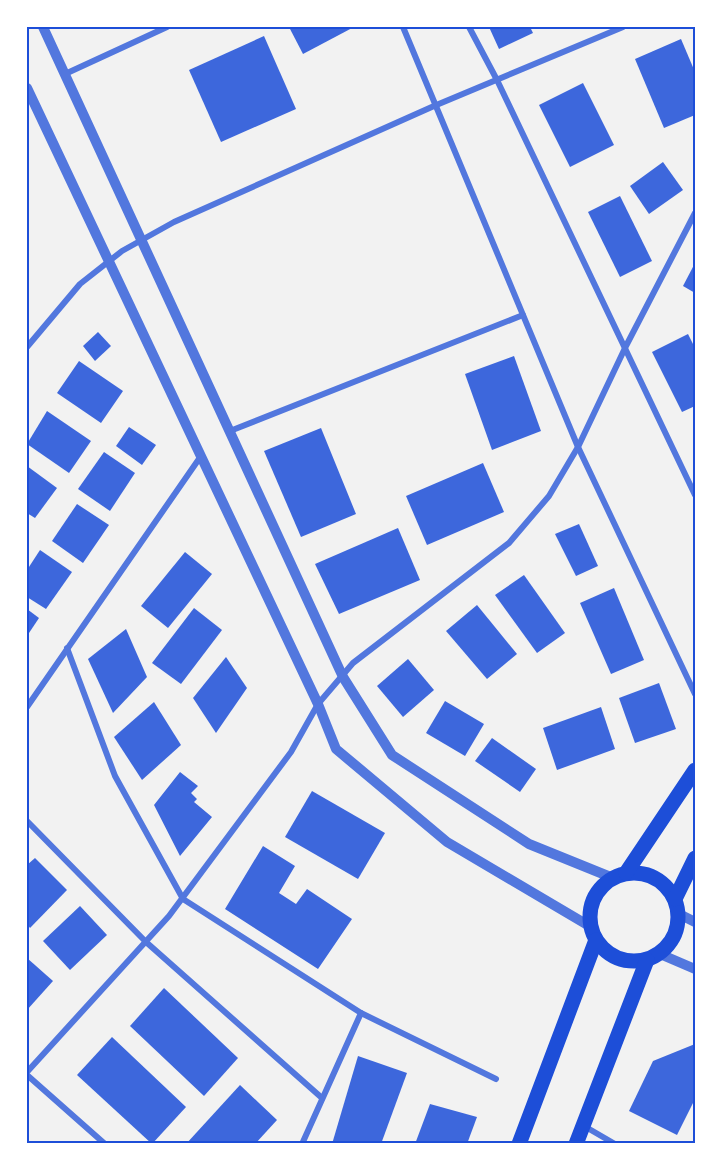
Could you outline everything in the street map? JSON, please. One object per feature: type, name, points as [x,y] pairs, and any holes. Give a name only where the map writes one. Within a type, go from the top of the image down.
[{"type":"main road","points":[[695,770],[620,875],[602,886],[593,898],[590,912],[593,933],[605,951],[618,959],[632,962],[653,957],[671,943],[677,929],[677,906],[695,858]]},
{"type":"main road","points":[[620,875],[641,873],[655,877],[667,886],[677,906]]},
{"type":"main road","points":[[519,1144],[593,933]]},
{"type":"main road","points":[[576,1144],[653,957]]},
{"type":"street","points":[[43,27],[343,677],[392,755],[529,844],[620,875]]},
{"type":"street","points":[[65,74],[167,27]]},
{"type":"street","points":[[403,27],[578,447],[695,694]]},
{"type":"street","points":[[469,27],[626,346],[695,495]]},
{"type":"street","points":[[27,347],[80,284],[109,261],[174,222],[434,106],[623,27]]},
{"type":"street","points":[[27,88],[318,704],[336,749],[447,842],[593,933]]},
{"type":"street","points":[[105,1144],[27,1073],[183,898],[291,752],[318,704],[353,663],[509,543],[549,496],[578,447],[626,346],[695,213]]},
{"type":"street","points":[[230,431],[523,315]]},
{"type":"street","points":[[27,707],[201,456]]},
{"type":"street","points":[[67,648],[116,776],[183,898],[361,1013],[496,1079]]},
{"type":"street","points":[[27,821],[146,942],[322,1098]]},
{"type":"street","points":[[677,906],[695,922]]},
{"type":"street","points":[[653,957],[695,969]]},
{"type":"street","points":[[302,1144],[361,1013]]},
{"type":"street","points":[[583,1125],[615,1144]]},
{"type":"building","points":[[289,27],[354,27],[303,54]]},
{"type":"building","points":[[489,27],[530,27],[533,33],[499,49]]},
{"type":"building","points":[[264,36],[296,109],[221,142],[189,70]]},
{"type":"building","points":[[681,39],[695,72],[695,115],[664,128],[635,59]]},
{"type":"building","points":[[583,83],[614,145],[570,167],[539,105]]},
{"type":"building","points":[[663,162],[683,190],[649,214],[630,186]]},
{"type":"building","points":[[620,196],[652,261],[620,277],[588,212]]},
{"type":"building","points":[[695,263],[695,293],[683,286]]},
{"type":"building","points":[[98,332],[111,346],[95,361],[83,346]]},
{"type":"building","points":[[688,334],[695,348],[695,406],[682,412],[652,352]]},
{"type":"building","points":[[514,356],[541,431],[492,450],[465,374]]},
{"type":"building","points":[[79,361],[123,391],[101,423],[57,393]]},
{"type":"building","points":[[47,411],[91,441],[69,473],[27,444]]},
{"type":"building","points":[[129,427],[156,445],[142,465],[116,446]]},
{"type":"building","points":[[321,428],[356,514],[301,537],[264,451]]},
{"type":"building","points":[[104,452],[135,473],[110,511],[78,489]]},
{"type":"building","points":[[483,463],[504,512],[427,545],[406,496]]},
{"type":"building","points":[[27,466],[57,488],[35,518],[27,513]]},
{"type":"building","points":[[77,504],[109,525],[83,563],[52,541]]},
{"type":"building","points":[[579,524],[598,566],[576,576],[555,534]]},
{"type":"building","points":[[398,528],[420,580],[339,614],[315,564]]},
{"type":"building","points":[[40,550],[72,572],[46,609],[27,597],[27,570]]},
{"type":"building","points":[[185,552],[212,574],[168,628],[141,606]]},
{"type":"building","points":[[524,575],[565,633],[537,653],[495,595]]},
{"type":"building","points":[[614,588],[644,660],[611,674],[580,603]]},
{"type":"building","points":[[477,605],[517,654],[487,679],[446,631]]},
{"type":"building","points":[[194,608],[222,630],[181,684],[152,663]]},
{"type":"building","points":[[27,609],[39,618],[27,636]]},
{"type":"building","points":[[126,629],[147,677],[113,713],[88,659]]},
{"type":"building","points":[[226,657],[247,688],[216,733],[193,698]]},
{"type":"building","points":[[408,659],[434,690],[403,717],[377,686]]},
{"type":"building","points":[[659,683],[676,729],[635,743],[619,698]]},
{"type":"building","points":[[445,701],[484,724],[465,756],[426,733]]},
{"type":"building","points":[[154,702],[181,745],[142,780],[114,737]]},
{"type":"building","points":[[601,707],[615,749],[557,770],[543,728]]},
{"type":"building","points":[[492,738],[536,769],[520,792],[475,761]]},
{"type":"building","points":[[180,772],[198,786],[191,793],[197,799],[194,802],[212,817],[180,856],[154,805]]},
{"type":"building","points":[[312,791],[385,833],[358,879],[285,837]]},
{"type":"building","points":[[263,846],[295,866],[279,893],[296,904],[307,889],[352,919],[318,969],[225,909]]},
{"type":"building","points":[[35,858],[67,890],[30,928],[27,924],[27,865]]},
{"type":"building","points":[[80,906],[107,935],[70,970],[43,941]]},
{"type":"building","points":[[27,958],[53,981],[27,1010]]},
{"type":"building","points":[[164,988],[238,1058],[204,1096],[130,1026]]},
{"type":"building","points":[[112,1037],[186,1107],[152,1144],[77,1075]]},
{"type":"building","points":[[695,1044],[695,1099],[677,1135],[629,1111],[653,1061]]},
{"type":"building","points":[[358,1056],[407,1073],[381,1144],[332,1144]]},
{"type":"building","points":[[240,1085],[277,1120],[255,1144],[186,1144]]},
{"type":"building","points":[[430,1104],[477,1117],[467,1144],[415,1144]]}]
